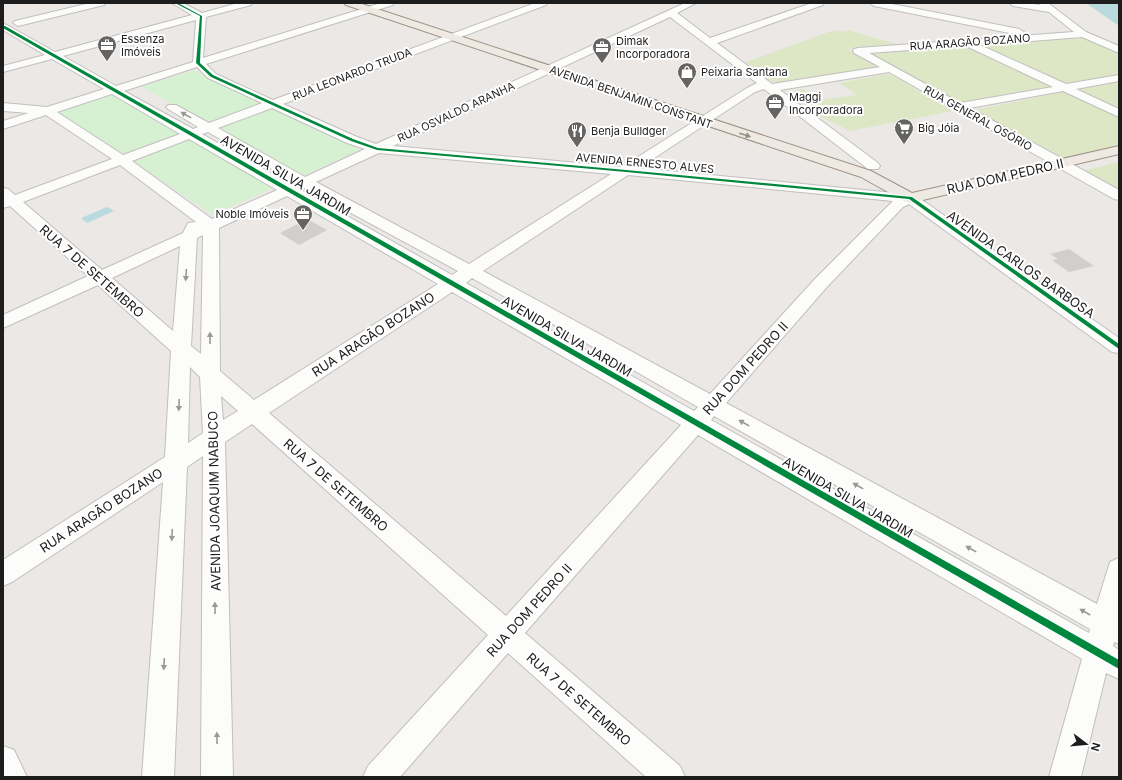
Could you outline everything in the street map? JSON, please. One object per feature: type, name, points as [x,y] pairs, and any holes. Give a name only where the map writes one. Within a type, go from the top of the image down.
[{"type":"main road","name":"AVENIDA BENJAMIN CONSTANT","points":[[349,3],[376,6],[457,35],[707,118],[873,166]]},
{"type":"main road","name":"AVENIDA BENJAMIN CONSTANT","points":[[707,118],[761,140],[866,174],[886,184],[918,196]]},
{"type":"main road","points":[[761,140],[775,141],[856,169],[874,173],[918,196]]},
{"type":"main road","name":"RUA DOM PEDRO II","points":[[918,196],[1119,150]]},
{"type":"main road","name":"AVENIDA CARLOS BARBOSA","points":[[873,166],[894,174],[918,196]]},
{"type":"street","points":[[9,24],[101,3]]},
{"type":"street","points":[[176,3],[201,16]]},
{"type":"street","points":[[192,3],[214,16]]},
{"type":"street","points":[[3,69],[201,16],[214,16],[248,3]]},
{"type":"street","name":"RUA LEONARDO TRUDA","points":[[6,199],[122,160],[543,3]]},
{"type":"street","name":"RUA OSVALDO ARANHA","points":[[3,322],[100,277],[199,226],[297,186],[554,67],[672,9],[692,3]]},
{"type":"street","points":[[709,42],[820,3]]},
{"type":"street","points":[[874,3],[1042,37]]},
{"type":"street","points":[[1013,3],[1050,10]]},
{"type":"street","points":[[1042,3],[1083,34],[1116,48]]},
{"type":"street","points":[[3,125],[47,111],[121,84],[206,60],[376,6]]},
{"type":"street","name":"AVENIDA CARLOS BARBOSA","points":[[672,9],[709,42],[873,166]]},
{"type":"street","points":[[201,16],[206,60],[212,76],[352,140],[377,149]]},
{"type":"street","name":"AVENIDA SILVA JARDIM","points":[[9,24],[62,54],[121,84],[297,186],[452,283],[1108,659]]},
{"type":"street","name":"RUA ARAGÃO BOZANO","points":[[858,51],[1083,34]]},
{"type":"street","points":[[968,43],[1119,113]]},
{"type":"street","name":"RUA GENERAL OSÓRIO","points":[[858,51],[1119,196]]},
{"type":"street","name":"AVENIDA SILVA JARDIM","points":[[62,54],[83,59]]},
{"type":"street","name":"RUA ARAGÃO BOZANO","points":[[3,574],[751,90],[767,86],[890,70]]},
{"type":"street","points":[[958,107],[1119,78]]},
{"type":"street","name":"AVENIDA SILVA JARDIM","points":[[121,84],[145,92]]},
{"type":"street","name":"AVENIDA SILVA JARDIM","points":[[165,103],[200,131]]},
{"type":"street","points":[[3,107],[47,111],[122,160],[199,226],[181,349],[158,777]]},
{"type":"street","points":[[3,115],[60,119]]},
{"type":"street","name":"AVENIDA ERNESTO ALVES","points":[[352,140],[396,140],[642,160],[886,184]]},
{"type":"street","name":"AVENIDA ERNESTO ALVES","points":[[377,149],[918,196]]},
{"type":"street","name":"AVENIDA SILVA JARDIM","points":[[297,186],[471,271],[1112,627]]},
{"type":"street","name":"AVENIDA CARLOS BARBOSA","points":[[918,196],[1119,330]]},
{"type":"street","name":"AVENIDA CARLOS BARBOSA","points":[[918,196],[1119,347]]},
{"type":"street","name":"RUA DOM PEDRO II","points":[[378,777],[820,284],[898,204],[918,196]]},
{"type":"street","name":"RUA 7 DE SETEMBRO","points":[[6,199],[100,277],[669,777]]},
{"type":"street","name":"AVENIDA JOAQUIM NABUCO","points":[[199,226],[214,437],[217,777]]},
{"type":"street","points":[[1065,777],[1108,659],[1119,570]]},
{"type":"street","points":[[3,761],[11,777]]},
{"type":"green space","points":[[834,30],[843,32],[849,30],[899,45],[848,49],[882,67],[784,83],[778,83],[767,79],[746,62]]},
{"type":"green space","points":[[1083,38],[1119,53],[1119,76],[1066,85],[982,47],[986,45]]},
{"type":"green space","points":[[965,46],[972,47],[1057,87],[960,104],[870,55],[873,53]]},
{"type":"green space","points":[[194,70],[263,103],[208,123],[141,87]]},
{"type":"green space","points":[[887,74],[894,76],[953,111],[850,131],[823,118],[787,92],[803,89],[818,100],[857,95],[839,83]]},
{"type":"green space","points":[[1119,82],[1119,110],[1076,90]]},
{"type":"green space","points":[[1068,91],[1119,115],[1119,147],[1062,159],[978,114],[978,109]]},
{"type":"green space","points":[[117,94],[185,132],[123,156],[57,113]]},
{"type":"green space","points":[[272,108],[360,150],[303,176],[217,128]]},
{"type":"green space","points":[[190,138],[275,187],[213,215],[131,160]]},
{"type":"green space","points":[[1119,162],[1119,191],[1082,171]]},
{"type":"water","points":[[1086,3],[1119,3],[1119,26]]},
{"type":"water","points":[[107,207],[114,211],[87,223],[81,218]]},
{"type":"building","name":"Noble Imóveis","points":[[307,219],[327,230],[299,245],[280,233]]},
{"type":"building","points":[[1069,249],[1094,266],[1069,272],[1052,260],[1058,259],[1050,254]]},
{"type":"cycle path","points":[[176,3],[201,16],[198,63],[212,76],[352,140],[377,149],[910,198],[1119,347]]},
{"type":"cycle path","points":[[4,27],[1119,665]]},
{"type":"place","name":"Essenza Imóveis","points":[[107,62]]},
{"type":"place","name":"Dimak Incorporadora","points":[[602,64]]},
{"type":"place","name":"Peixaria Santana","points":[[687,89]]},
{"type":"place","name":"Maggi Incorporadora","points":[[775,120]]},
{"type":"place","name":"Big Jóia","points":[[904,145]]},
{"type":"place","name":"Benja Bulldger","points":[[577,148]]},
{"type":"place","name":"Noble Imóveis","points":[[303,231]]}]
